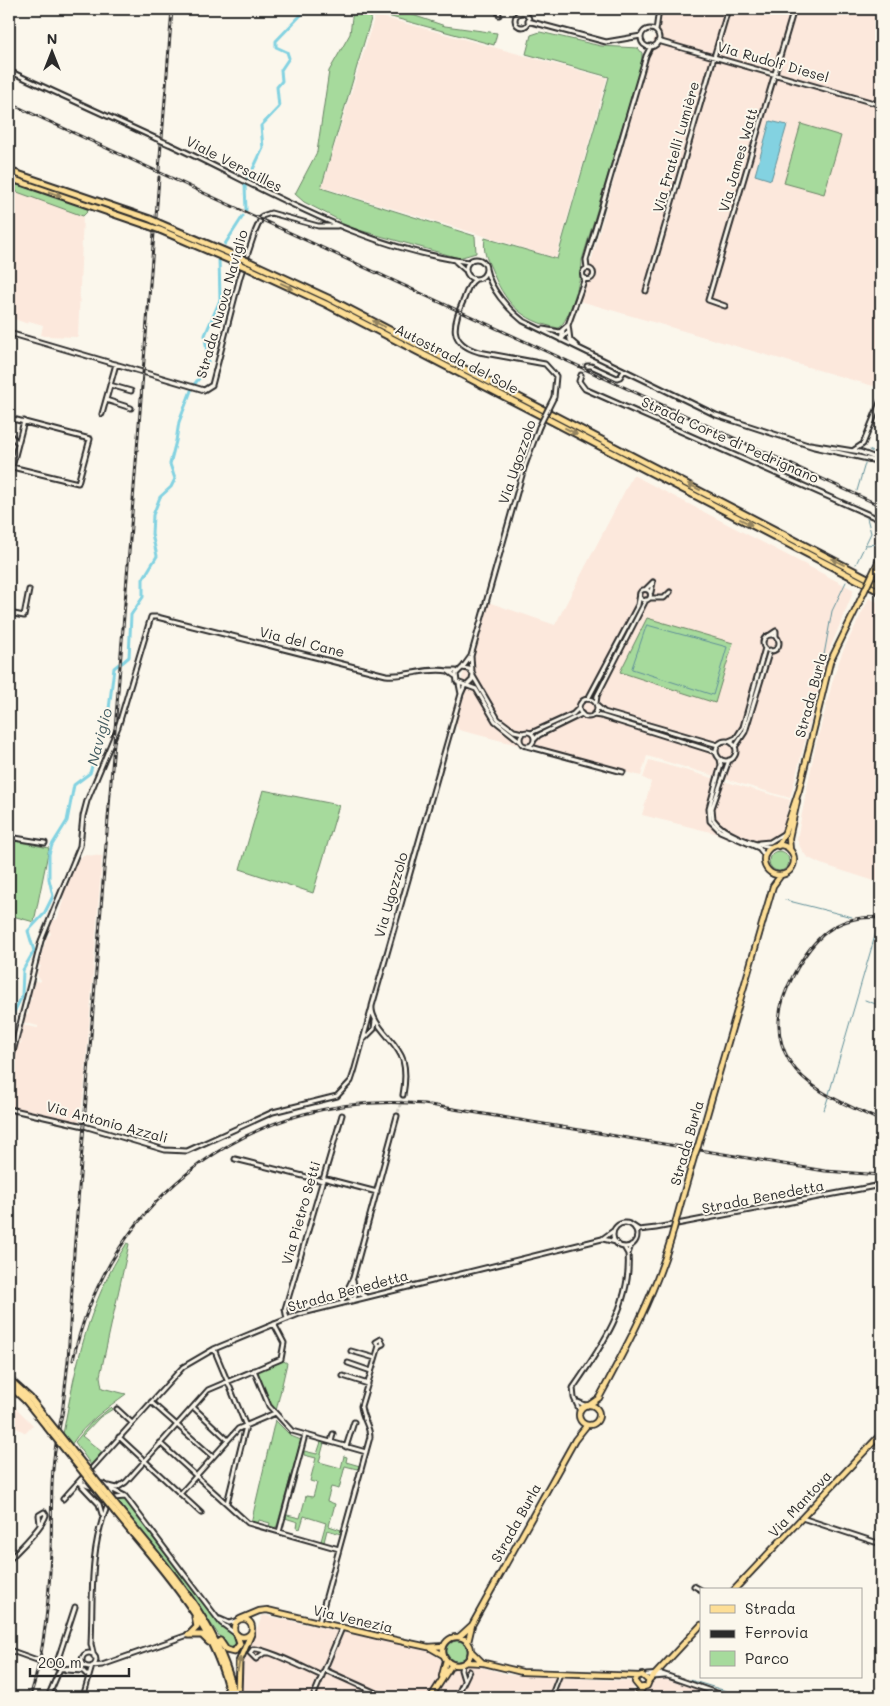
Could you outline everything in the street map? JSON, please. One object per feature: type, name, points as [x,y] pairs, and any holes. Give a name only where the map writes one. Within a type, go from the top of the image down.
[{"type":"highway","name":"Autostrada del Sole","points":[[9,171],[150,219],[217,252]]},
{"type":"highway","name":"Autostrada del Sole","points":[[9,178],[160,230],[328,298],[881,585]]},
{"type":"highway","name":"Autostrada del Sole","points":[[249,265],[881,592]]},
{"type":"highway","points":[[9,1378],[196,1606],[226,1650],[234,1652],[238,1649],[240,1643],[236,1635]]},
{"type":"highway","points":[[9,1385],[28,1400]]},
{"type":"highway","points":[[117,1510],[179,1591],[207,1633],[225,1676],[230,1697]]},
{"type":"highway","points":[[179,1591],[197,1622],[196,1629],[188,1635]]},
{"type":"highway","points":[[196,1606],[220,1650],[237,1697]]},
{"type":"highway","points":[[237,1697],[238,1669],[251,1631]]},
{"type":"highway","points":[[188,1635],[198,1634],[206,1638],[225,1676]]},
{"type":"main road","name":"Strada Burla","points":[[468,1642],[472,1625],[580,1433],[587,1425],[597,1421],[599,1398],[643,1316],[660,1274],[773,886],[781,875],[792,867],[794,860],[790,850],[789,838],[830,662],[881,556]]},
{"type":"main road","name":"Strada Burla","points":[[773,886],[770,873],[765,865],[765,856],[785,832],[799,790]]},
{"type":"main road","points":[[775,846],[790,850]]},
{"type":"main road","points":[[770,873],[781,875]]},
{"type":"main road","name":"Strada Burla","points":[[580,1433],[580,1411],[599,1398]]},
{"type":"main road","points":[[588,1406],[597,1410]]},
{"type":"main road","points":[[580,1420],[587,1425]]},
{"type":"main road","name":"Via Mantova","points":[[736,1588],[881,1434]]},
{"type":"main road","name":"Via Venezia","points":[[240,1619],[260,1611],[428,1646],[444,1646]]},
{"type":"main road","points":[[251,1631],[249,1621],[240,1619],[234,1626],[236,1635],[244,1638],[251,1631],[256,1615],[274,1613]]},
{"type":"main road","name":"Strada Burla","points":[[444,1646],[450,1639],[459,1637],[472,1625]]},
{"type":"main road","points":[[620,1676],[638,1686],[648,1686],[651,1679],[700,1626]]},
{"type":"main road","points":[[459,1637],[468,1642],[471,1650],[484,1663]]},
{"type":"main road","name":"Via Venezia","points":[[428,1646],[444,1655]]},
{"type":"main road","points":[[442,1678],[446,1660],[444,1646]]},
{"type":"main road","points":[[463,1663],[471,1650]]},
{"type":"main road","points":[[446,1660],[452,1664],[484,1663],[514,1671],[560,1674],[646,1676],[662,1668]]},
{"type":"main road","points":[[431,1697],[452,1664]]},
{"type":"main road","points":[[635,1697],[639,1676]]},
{"type":"main road","points":[[646,1676],[651,1679]]},
{"type":"street","points":[[498,9],[499,15]]},
{"type":"street","points":[[587,268],[586,260],[645,61],[652,46],[658,41],[656,32],[659,9]]},
{"type":"street","name":"Via Fratelli Lumière","points":[[646,291],[728,9]]},
{"type":"street","name":"Via James Watt","points":[[725,306],[708,300],[794,9]]},
{"type":"street","points":[[523,13],[527,15],[528,21],[526,25],[520,26],[515,19],[517,15],[523,13]]},
{"type":"street","points":[[528,21],[606,42],[641,36],[657,18]]},
{"type":"street","points":[[648,29],[656,32]]},
{"type":"street","points":[[641,36],[645,61]]},
{"type":"street","name":"Via Rudolf Diesel","points":[[658,41],[881,104]]},
{"type":"street","points":[[643,44],[652,46]]},
{"type":"street","name":"Viale Versailles","points":[[9,71],[169,144],[240,178],[292,206],[337,226],[371,238],[454,260],[469,262]]},
{"type":"street","name":"Strada Nuova Naviglio","points":[[9,333],[204,390],[212,385],[240,278],[250,252],[254,234],[262,216],[272,214],[318,226],[337,226]]},
{"type":"street","points":[[364,235],[371,238]]},
{"type":"street","points":[[492,283],[468,274],[469,262],[475,259],[481,260],[492,283],[513,313],[534,327],[624,371],[716,415],[829,450],[881,461]]},
{"type":"street","name":"Viale Versailles","points":[[454,260],[468,274]]},
{"type":"street","points":[[561,340],[585,278],[582,272],[587,268]]},
{"type":"street","points":[[585,278],[589,279],[593,276],[592,270],[587,268]]},
{"type":"street","points":[[477,278],[484,275],[486,269]]},
{"type":"street","name":"Via Ugozzolo","points":[[468,274],[469,287]]},
{"type":"street","name":"Via Ugozzolo","points":[[457,671],[462,668],[471,656],[524,468],[539,427],[554,397],[556,376],[545,364],[469,349],[458,340],[454,328],[456,320],[469,287],[477,278]]},
{"type":"street","points":[[534,327],[553,332],[566,331]]},
{"type":"street","points":[[566,331],[570,340],[586,352]]},
{"type":"street","points":[[102,414],[116,364]]},
{"type":"street","points":[[587,366],[617,378],[624,371]]},
{"type":"street","name":"Strada Corte di Pedrignano","points":[[581,375],[579,381],[585,389],[881,520]]},
{"type":"street","points":[[110,385],[131,391]]},
{"type":"street","points":[[106,400],[131,408]]},
{"type":"street","points":[[805,443],[852,451],[859,450],[881,400]]},
{"type":"street","points":[[9,418],[90,439],[78,484],[12,467],[24,422]]},
{"type":"street","points":[[9,434],[18,443]]},
{"type":"street","points":[[863,444],[868,455]]},
{"type":"street","points":[[829,450],[859,450],[881,461]]},
{"type":"street","points":[[859,450],[863,457]]},
{"type":"street","points":[[462,668],[473,674],[499,720],[514,731],[531,733],[572,714],[583,701],[588,699],[638,605],[640,594],[653,582],[648,599],[596,696],[596,704],[592,715]]},
{"type":"street","points":[[646,589],[656,597]]},
{"type":"street","points":[[9,613],[24,616],[29,590]]},
{"type":"street","points":[[640,594],[642,599],[648,599],[666,597],[670,592]]},
{"type":"street","name":"Via del Cane","points":[[9,1066],[42,939],[80,846],[83,816],[87,801],[118,727],[152,617],[386,674],[404,676],[438,670],[457,671]]},
{"type":"street","points":[[588,699],[604,712],[718,745],[736,738],[743,727],[765,648],[764,640],[770,635],[776,637],[778,646],[770,650],[745,732],[735,747],[735,755],[729,760],[712,808],[713,819],[722,828],[750,840],[775,846]]},
{"type":"street","points":[[765,648],[770,650]]},
{"type":"street","name":"Via Ugozzolo","points":[[403,1095],[405,1070],[402,1060],[386,1033],[376,1023],[372,1007],[461,694],[466,685],[471,682],[473,674],[471,656]]},
{"type":"street","points":[[448,671],[455,676],[457,671]]},
{"type":"street","name":"Via Ugozzolo","points":[[455,676],[461,694]]},
{"type":"street","points":[[459,684],[478,691],[496,722],[527,746],[623,772]]},
{"type":"street","points":[[579,708],[582,714]]},
{"type":"street","points":[[527,746],[539,735],[582,714],[610,719],[716,752],[721,765],[709,808],[710,821],[720,831],[759,848],[765,856]]},
{"type":"street","points":[[520,741],[523,733]]},
{"type":"street","points":[[531,733],[538,750]]},
{"type":"street","points":[[729,741],[735,747]]},
{"type":"street","points":[[716,752],[718,745]]},
{"type":"street","points":[[720,759],[729,760]]},
{"type":"street","points":[[750,840],[770,842],[785,832]]},
{"type":"street","points":[[9,837],[45,843]]},
{"type":"street","name":"Via Antonio Azzali","points":[[9,1109],[84,1126],[165,1150],[186,1151],[272,1112],[337,1096],[351,1081],[372,1007]]},
{"type":"street","points":[[365,1030],[370,1025],[376,1023]]},
{"type":"street","points":[[363,1041],[376,1023]]},
{"type":"street","points":[[371,1032],[378,1030],[386,1033]]},
{"type":"street","name":"Via Pietro Setti","points":[[286,1318],[285,1310],[342,1115]]},
{"type":"street","points":[[340,1304],[348,1292],[353,1278],[397,1116]]},
{"type":"street","points":[[235,1159],[377,1192]]},
{"type":"street","name":"Strada Benedetta","points":[[91,1469],[186,1364],[214,1349],[286,1318],[602,1239],[621,1224],[633,1226],[639,1230],[648,1229],[881,1185]]},
{"type":"street","points":[[633,1226],[637,1232],[637,1238]]},
{"type":"street","name":"Strada Benedetta","points":[[577,1402],[573,1388],[599,1351],[617,1314],[627,1275],[628,1254],[637,1238],[648,1229]]},
{"type":"street","points":[[614,1231],[616,1242]]},
{"type":"street","name":"Strada Benedetta","points":[[602,1239],[616,1242],[628,1254]]},
{"type":"street","points":[[623,1247],[632,1245]]},
{"type":"street","points":[[348,1292],[349,1296],[354,1300],[356,1292],[353,1278]]},
{"type":"street","points":[[356,1292],[368,1296]]},
{"type":"street","points":[[110,1487],[116,1488],[123,1484],[208,1390],[281,1359],[284,1346],[274,1324]]},
{"type":"street","points":[[319,1623],[366,1452],[370,1430],[362,1415],[361,1406],[379,1346]]},
{"type":"street","points":[[214,1349],[246,1426],[227,1504]]},
{"type":"street","points":[[351,1351],[376,1358]]},
{"type":"street","points":[[348,1364],[371,1371]]},
{"type":"street","points":[[254,1370],[269,1406],[292,1431],[366,1452]]},
{"type":"street","points":[[344,1376],[368,1384]]},
{"type":"street","points":[[151,1402],[213,1457]]},
{"type":"street","points":[[577,1402],[588,1406]]},
{"type":"street","points":[[577,1402],[580,1411]]},
{"type":"street","points":[[193,1407],[228,1440]]},
{"type":"street","points":[[117,1410],[132,1423]]},
{"type":"street","points":[[180,1494],[238,1429],[275,1413]]},
{"type":"street","points":[[346,1447],[354,1422]]},
{"type":"street","points":[[331,1442],[333,1434]]},
{"type":"street","points":[[279,1532],[305,1435]]},
{"type":"street","points":[[119,1437],[201,1513]]},
{"type":"street","points":[[160,1443],[252,1525],[339,1549]]},
{"type":"street","points":[[74,1486],[81,1483],[83,1478]]},
{"type":"street","points":[[63,1499],[83,1478]]},
{"type":"street","points":[[83,1478],[92,1489],[96,1500],[103,1503]]},
{"type":"street","points":[[81,1483],[101,1507],[102,1515]]},
{"type":"street","points":[[81,1483],[92,1489]]},
{"type":"street","points":[[103,1484],[126,1497],[218,1618],[236,1635]]},
{"type":"street","points":[[74,1486],[84,1488]]},
{"type":"street","points":[[110,1487],[113,1497],[126,1497]]},
{"type":"street","points":[[83,1697],[87,1676],[94,1657],[91,1644],[96,1538],[102,1515],[107,1507]]},
{"type":"street","points":[[801,1518],[881,1544]]},
{"type":"street","points":[[9,1560],[40,1524]]},
{"type":"street","points":[[694,1586],[700,1589]]},
{"type":"street","points":[[54,1665],[74,1607]]},
{"type":"street","points":[[218,1618],[227,1623],[240,1619]]},
{"type":"street","points":[[313,1697],[342,1628]]},
{"type":"street","points":[[66,1670],[106,1663],[188,1635]]},
{"type":"street","points":[[60,1668],[73,1668],[91,1644]]},
{"type":"street","points":[[269,1653],[264,1653],[256,1659],[250,1653],[255,1648],[269,1653],[322,1676]]},
{"type":"street","points":[[9,1650],[37,1660]]},
{"type":"street","points":[[83,1657],[88,1654],[106,1663]]},
{"type":"street","points":[[83,1657],[87,1676]]},
{"type":"street","points":[[43,1662],[66,1670],[83,1672],[87,1676]]},
{"type":"street","points":[[463,1663],[460,1670],[464,1680]]},
{"type":"street","points":[[54,1665],[77,1664]]},
{"type":"street","points":[[48,1697],[60,1668]]},
{"type":"street","points":[[325,1670],[385,1697]]},
{"type":"street","points":[[460,1697],[457,1696],[469,1671]]},
{"type":"street","points":[[646,1676],[657,1673],[728,1697]]},
{"type":"street","points":[[551,1697],[560,1674]]},
{"type":"street","points":[[651,1679],[666,1676]]},
{"type":"street","points":[[553,1693],[564,1697]]},
{"type":"shaded area","points":[[662,9],[881,9],[880,388],[580,301]]},
{"type":"shaded area","points":[[375,15],[607,78],[556,258],[322,187]]},
{"type":"shaded area","points":[[9,189],[83,216],[78,337],[44,336],[41,335],[43,325],[29,321],[28,324],[9,317]]},
{"type":"shaded area","points":[[633,475],[854,590],[829,651],[790,798],[647,756],[641,776],[459,730],[451,715],[485,601],[555,625]]},
{"type":"shaded area","points":[[869,598],[881,604],[881,883],[821,864],[807,857],[797,839],[815,748],[834,676],[842,653]]},
{"type":"shaded area","points":[[649,760],[790,800],[782,834],[774,843],[750,848],[715,833],[642,815],[651,782],[643,778]]},
{"type":"shaded area","points":[[83,855],[102,856],[84,1091],[79,1124],[10,1107],[9,1079],[15,1044],[23,1043],[16,1041],[21,1025],[38,1028],[38,1026],[22,1022],[25,1014],[28,1015],[29,1012],[26,1010],[29,1001],[33,998],[30,997],[35,981],[40,982],[41,979],[38,978],[37,973],[41,966],[38,965],[46,940],[44,939],[51,933],[48,931],[53,920],[58,918],[64,897],[62,895],[76,862]]},
{"type":"shaded area","points":[[9,1401],[33,1425],[26,1433],[9,1424]]},
{"type":"shaded area","points":[[263,1615],[429,1651],[454,1669],[469,1664],[511,1675],[629,1681],[635,1684],[631,1697],[243,1697],[240,1681],[242,1666],[246,1651]]},
{"type":"shaded area","points":[[665,1679],[719,1697],[637,1697],[653,1682]]},
{"type":"green space","points":[[353,9],[395,9],[445,26],[497,33],[494,45],[373,12],[321,188],[475,236],[476,253],[459,258],[341,225],[339,220],[304,202],[295,194],[317,152],[329,71],[350,34]]},
{"type":"green space","points":[[540,32],[601,46],[638,48],[642,53],[642,62],[582,260],[575,296],[567,317],[558,328],[545,325],[524,315],[508,300],[496,280],[486,257],[484,247],[485,238],[557,259],[609,77],[526,54],[531,35]]},
{"type":"green space","points":[[801,124],[841,136],[824,194],[784,183]]},
{"type":"green space","points":[[9,182],[90,209],[83,216],[9,189]]},
{"type":"green space","points":[[647,618],[733,643],[715,703],[620,672]]},
{"type":"green space","points":[[263,790],[339,805],[313,893],[240,869]]},
{"type":"green space","points":[[9,840],[49,848],[34,922],[9,915]]},
{"type":"green space","points":[[775,851],[783,851],[789,857],[789,865],[783,871],[775,871],[769,865],[769,857]]},
{"type":"green space","points":[[127,1243],[129,1244],[100,1376],[102,1388],[126,1394],[90,1422],[71,1445],[63,1434],[85,1335],[102,1288]]},
{"type":"green space","points":[[282,1360],[287,1363],[276,1411],[270,1406],[256,1371]]},
{"type":"green space","points":[[111,1407],[113,1409],[100,1417],[82,1436],[102,1452],[91,1465],[75,1442],[91,1423]]},
{"type":"green space","points":[[275,1420],[291,1436],[301,1440],[277,1526],[274,1528],[269,1527],[270,1523],[259,1520],[258,1524],[251,1523]]},
{"type":"green space","points":[[321,1442],[324,1443],[319,1462],[341,1468],[344,1456],[347,1457],[346,1462],[360,1466],[357,1469],[345,1466],[339,1489],[331,1487],[327,1501],[335,1504],[329,1526],[341,1530],[341,1534],[327,1530],[324,1542],[321,1541],[326,1523],[304,1516],[300,1529],[297,1528],[298,1522],[285,1518],[287,1515],[300,1518],[306,1496],[313,1497],[317,1483],[310,1481],[316,1458],[304,1455],[304,1451],[317,1454]]},
{"type":"green space","points":[[116,1500],[126,1500],[219,1622],[238,1639],[239,1643],[234,1650],[228,1649],[195,1600]]},
{"type":"green space","points":[[457,1641],[464,1644],[467,1651],[464,1658],[457,1661],[450,1658],[447,1651],[450,1644]]},
{"type":"water","points":[[770,121],[787,125],[771,180],[755,175]]},
{"type":"waterway","name":"Naviglio","points":[[253,169],[263,148],[261,126],[279,107],[277,87],[282,81],[281,70],[289,58],[287,52],[276,47],[276,41],[300,16],[303,12],[300,9]]},
{"type":"waterway","name":"Naviglio","points":[[248,179],[252,172]]},
{"type":"waterway","name":"Naviglio","points":[[245,185],[246,210]]},
{"type":"waterway","name":"Naviglio","points":[[225,244],[243,216]]},
{"type":"waterway","name":"Naviglio","points":[[193,386],[204,372],[208,363],[205,335],[220,300],[219,259]]},
{"type":"waterway","name":"Naviglio","points":[[122,663],[129,657],[131,615],[143,597],[143,579],[157,556],[152,534],[153,515],[160,497],[171,487],[175,479],[170,464],[179,422],[192,388]]},
{"type":"waterway","points":[[869,450],[881,456]]},
{"type":"waterway","points":[[857,491],[866,460]]},
{"type":"waterway","points":[[856,564],[871,533],[867,518]]},
{"type":"waterway","points":[[881,524],[879,531],[881,535]]},
{"type":"waterway","points":[[866,545],[877,544],[881,540]]},
{"type":"waterway","points":[[822,666],[832,611],[846,582]]},
{"type":"waterway","points":[[647,625],[727,647],[713,695],[632,669],[647,625]]},
{"type":"waterway","name":"Naviglio","points":[[9,1022],[22,996],[23,970],[34,951],[28,931],[44,914],[53,896],[49,879],[49,854],[52,845],[67,821],[74,785],[90,773],[109,709],[114,668],[119,664]]},
{"type":"waterway","points":[[785,900],[852,917]]},
{"type":"waterway","points":[[829,1094],[877,929]]},
{"type":"waterway","points":[[865,1000],[881,1006]]},
{"type":"waterway","points":[[824,1110],[828,1098]]},
{"type":"waterway","points":[[690,1680],[746,1697]]},
{"type":"tunnel","points":[[581,375],[587,366]]},
{"type":"tunnel","points":[[397,1116],[403,1095]]},
{"type":"railway","points":[[162,138],[172,9]]},
{"type":"railway","points":[[9,103],[881,506]]},
{"type":"railway","points":[[159,170],[161,144]]},
{"type":"railway","points":[[156,217],[159,177]]},
{"type":"railway","points":[[62,1415],[68,1361],[74,1252],[154,233]]},
{"type":"railway","points":[[881,918],[865,918],[838,924],[817,940],[800,963],[788,987],[779,1019],[779,1029],[784,1051],[798,1073],[831,1097],[881,1121]]},
{"type":"railway","points":[[73,1360],[92,1301],[120,1248],[156,1202],[199,1164],[249,1134],[304,1114],[362,1104],[424,1104],[825,1171],[881,1175]]},
{"type":"railway","points":[[59,1429],[63,1409]]},
{"type":"railway","points":[[30,1697],[43,1643],[47,1606],[51,1551],[52,1484],[56,1444]]}]
